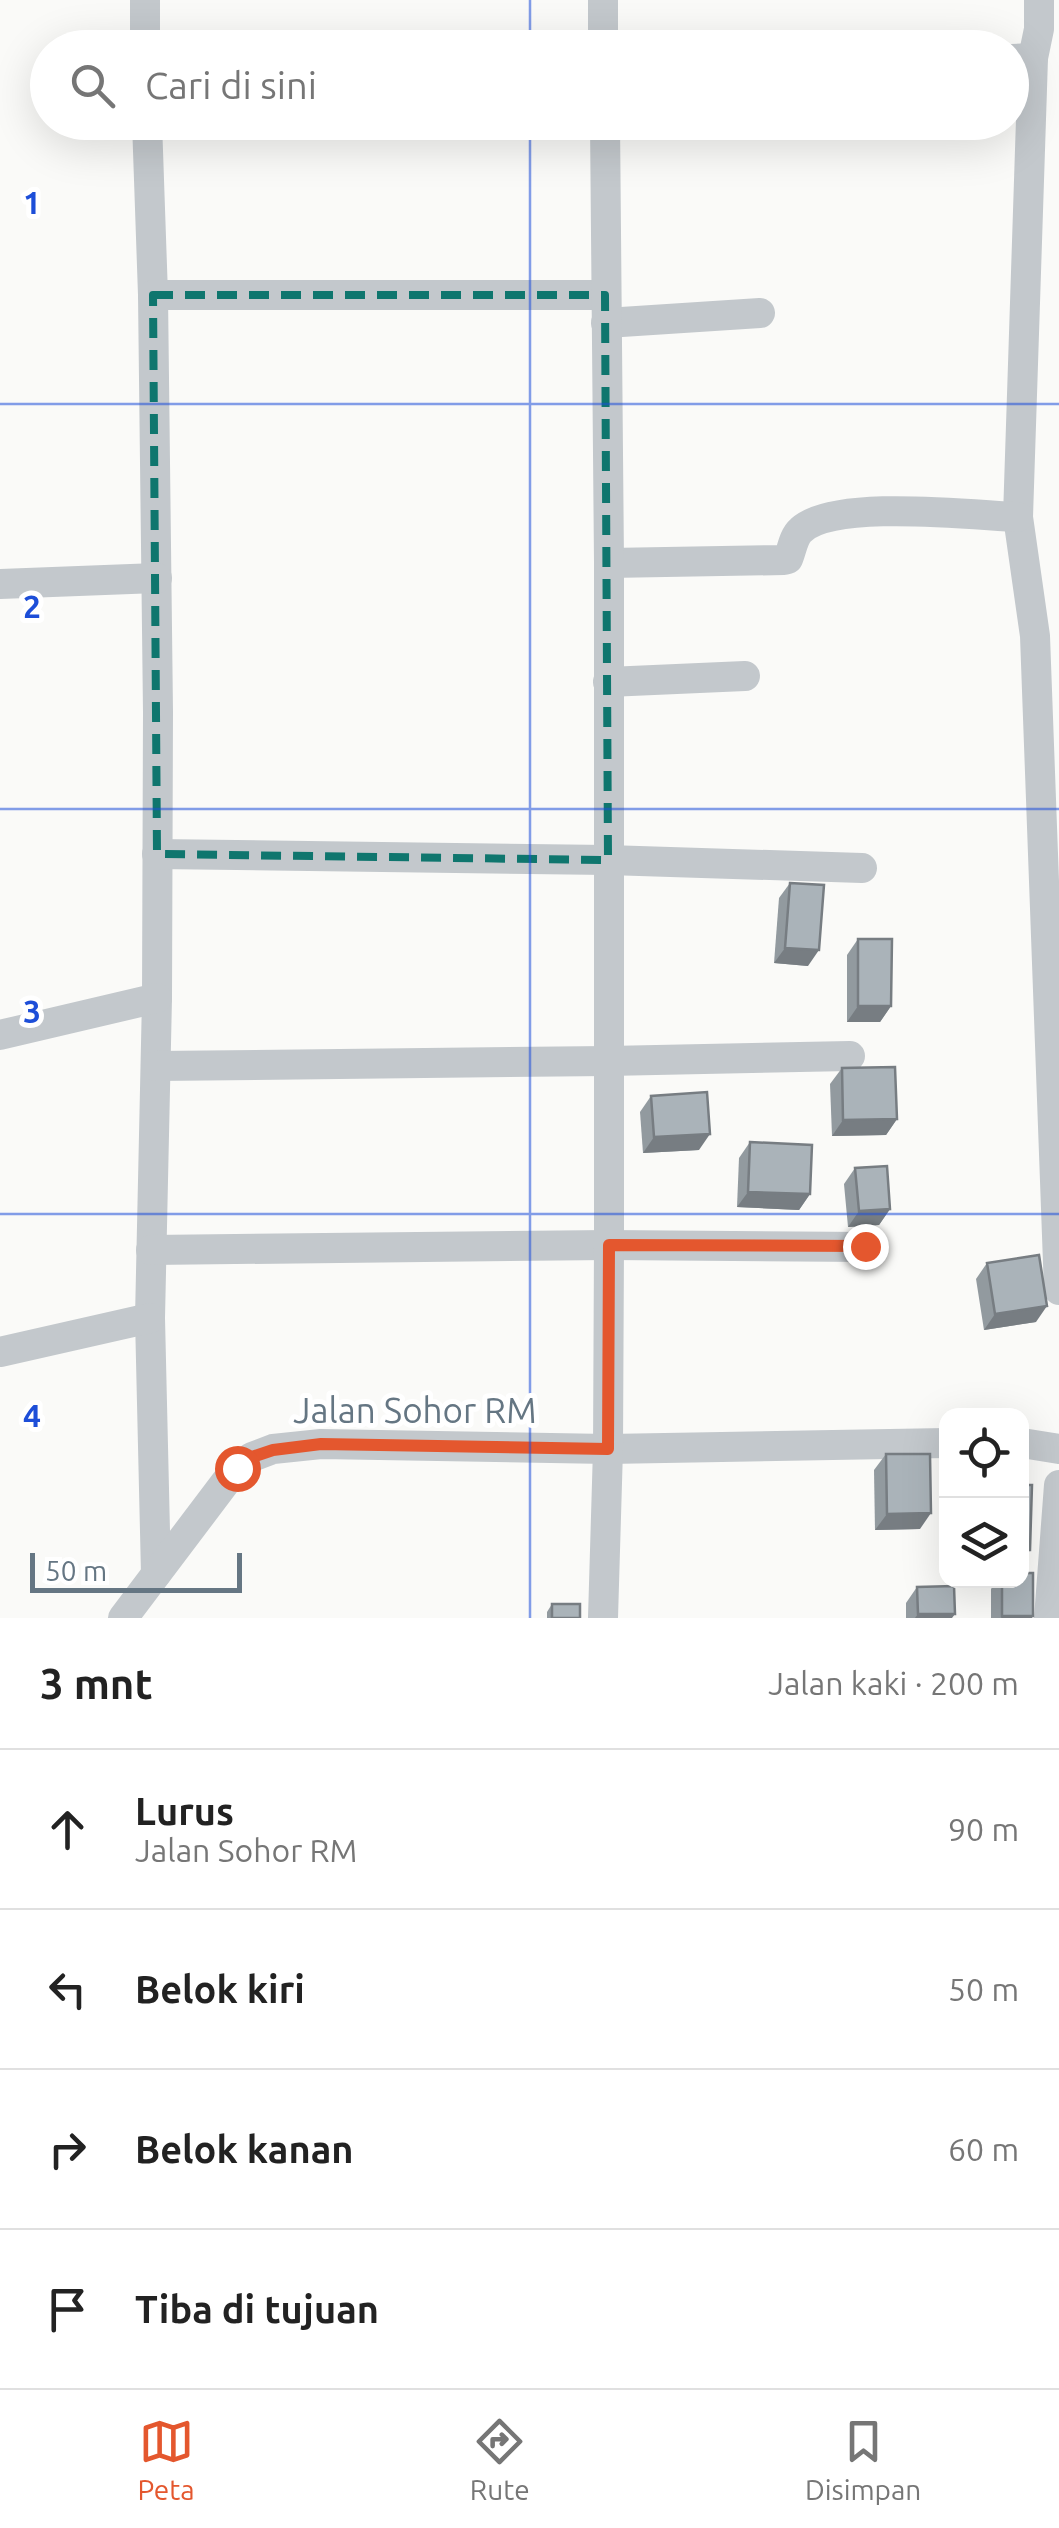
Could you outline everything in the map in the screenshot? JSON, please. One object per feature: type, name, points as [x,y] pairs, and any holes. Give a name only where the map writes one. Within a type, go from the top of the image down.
[{"type":"street","points":[[145,0],[146,30]]},
{"type":"street","points":[[602,0],[603,30]]},
{"type":"street","points":[[1029,46],[1039,30],[1039,0]]},
{"type":"street","points":[[148,140],[154,295],[156,578],[157,998],[150,1318],[156,1574]]},
{"type":"street","points":[[603,1618],[609,1245],[605,140]]},
{"type":"street","points":[[1021,140],[1018,517],[1035,636],[1052,914],[1059,1290]]},
{"type":"street","points":[[154,295],[760,313]]},
{"type":"street","points":[[608,564],[784,560],[801,530],[825,517],[841,515],[890,511],[1018,517]]},
{"type":"street","points":[[0,584],[156,578]]},
{"type":"street","points":[[608,682],[745,676]]},
{"type":"street","points":[[157,854],[862,868]]},
{"type":"street","points":[[0,1035],[157,998]]},
{"type":"street","points":[[156,1066],[850,1056]]},
{"type":"street","points":[[151,1250],[865,1246]]},
{"type":"street","points":[[0,1352],[150,1318]]},
{"type":"street","name":"Jalan Sohor RM","points":[[122,1618],[237,1468],[252,1457],[273,1450],[321,1444],[608,1449],[939,1443]]},
{"type":"street","points":[[1029,1444],[1059,1449]]},
{"type":"street","points":[[1049,1618],[1059,1485]]},
{"type":"highlighted area","points":[[153,295],[605,295],[608,860],[157,854]]},
{"type":"building","points":[[790,883],[824,885],[819,950],[785,948]]},
{"type":"building","points":[[858,939],[892,939],[891,1006],[858,1006]]},
{"type":"building","points":[[895,1067],[897,1119],[843,1120],[842,1068]]},
{"type":"building","points":[[707,1092],[710,1134],[654,1137],[651,1096]]},
{"type":"building","points":[[750,1142],[812,1145],[810,1194],[748,1192]]},
{"type":"building","points":[[887,1166],[890,1209],[859,1211],[855,1168]]},
{"type":"building","points":[[1039,1255],[1047,1306],[995,1314],[987,1263]]},
{"type":"building","points":[[886,1454],[930,1454],[931,1513],[887,1514]]},
{"type":"building","points":[[1029,1485],[1032,1485],[1030,1550]]},
{"type":"building","points":[[1029,1573],[1033,1573],[1033,1616],[1002,1616],[1002,1588],[1029,1588]]},
{"type":"building","points":[[917,1587],[954,1588],[955,1614],[918,1614]]},
{"type":"building","points":[[552,1604],[580,1604],[580,1618],[552,1618]]},
{"type":"route","points":[[237,1468],[252,1457],[273,1450],[321,1444],[608,1449],[609,1245],[865,1246]]}]
